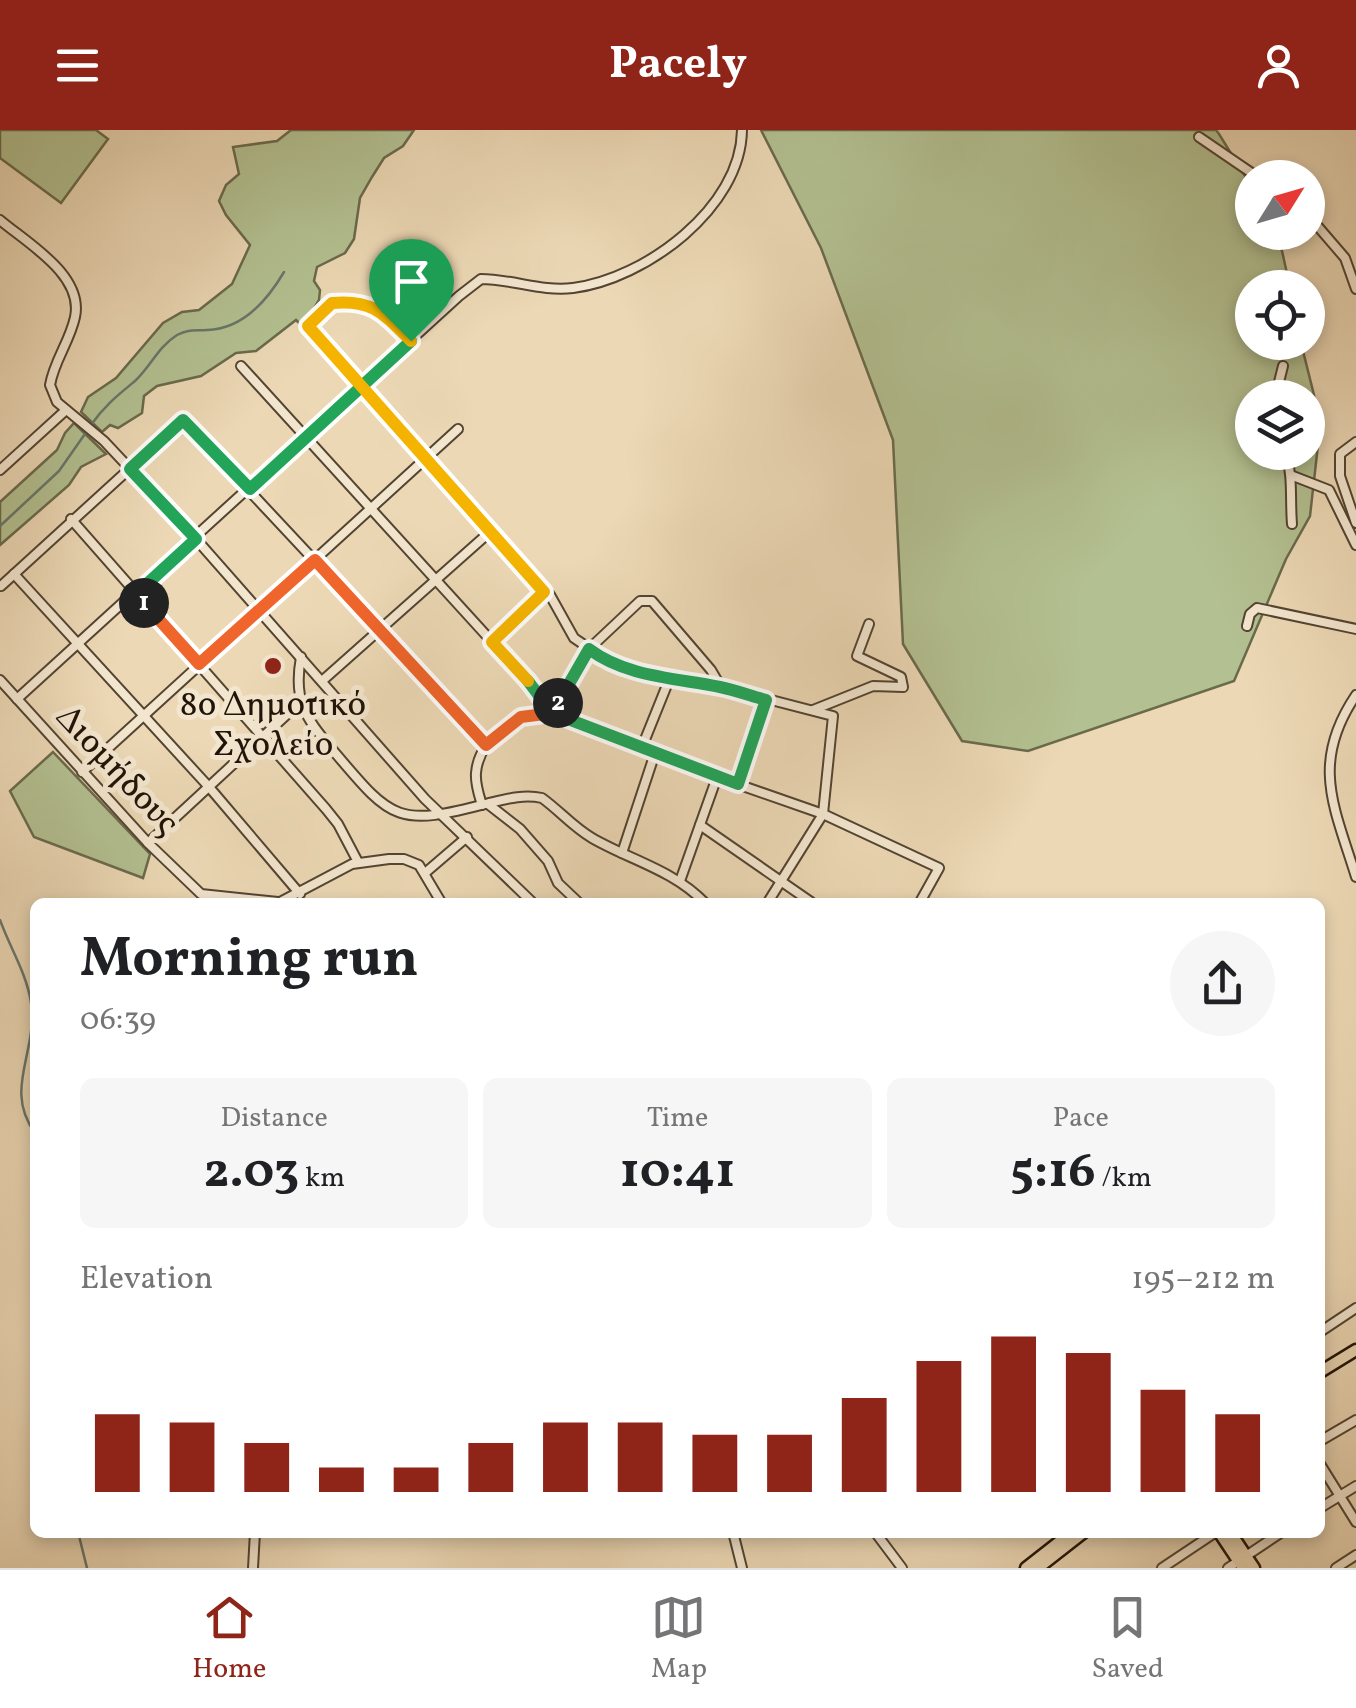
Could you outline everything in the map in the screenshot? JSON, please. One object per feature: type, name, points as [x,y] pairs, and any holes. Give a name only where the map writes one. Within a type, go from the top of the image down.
[{"type":"main road","points":[[1325,1369],[1356,1350]]},
{"type":"main road","points":[[1026,1568],[1064,1538]]},
{"type":"main road","points":[[1038,1568],[1076,1538]]},
{"type":"main road","points":[[1223,1538],[1254,1568]]},
{"type":"main road","points":[[1233,1538],[1243,1561]]},
{"type":"street","points":[[17,699],[481,280],[552,290],[609,281],[630,273],[690,228],[713,205],[736,165],[742,130]]},
{"type":"street","points":[[1199,137],[1235,161]]},
{"type":"street","points":[[0,220],[58,270],[74,299],[74,319],[50,385],[52,395],[104,441],[260,609],[443,816],[528,898]]},
{"type":"street","points":[[1325,235],[1345,258],[1356,289]]},
{"type":"street","points":[[411,341],[378,308],[363,304],[332,303],[308,326],[558,607],[574,638],[611,663],[669,680],[721,687],[833,716],[822,814],[771,898]]},
{"type":"street","points":[[241,366],[536,690],[552,713]]},
{"type":"street","points":[[1280,380],[1283,366]]},
{"type":"street","points":[[2,465],[66,410]]},
{"type":"street","points":[[1,586],[183,420],[486,745]]},
{"type":"street","points":[[82,772],[458,429]]},
{"type":"street","points":[[1356,442],[1340,454],[1338,468],[1356,523]]},
{"type":"street","points":[[1291,470],[1292,524]]},
{"type":"street","points":[[1293,476],[1329,490],[1356,545]]},
{"type":"street","points":[[72,519],[338,824],[358,862]]},
{"type":"street","points":[[322,681],[492,530]]},
{"type":"street","points":[[14,574],[300,894]]},
{"type":"street","points":[[492,642],[544,592]]},
{"type":"street","points":[[552,713],[589,649],[640,601],[647,599],[711,670],[721,687]]},
{"type":"street","points":[[1247,626],[1250,614],[1257,608],[1356,629]]},
{"type":"street","points":[[811,711],[873,686],[903,687],[901,677],[856,656],[868,624]]},
{"type":"street","points":[[301,657],[298,682],[305,716],[391,811],[412,817],[443,816],[522,796],[542,798],[569,824],[680,881],[699,898]]},
{"type":"street","name":"Διομήδους","points":[[0,680],[148,843],[201,894],[240,898]]},
{"type":"street","points":[[642,747],[669,680]]},
{"type":"street","points":[[1356,694],[1337,724],[1330,763],[1331,799],[1356,876]]},
{"type":"street","points":[[738,784],[766,700]]},
{"type":"street","points":[[148,843],[296,706],[302,705]]},
{"type":"street","points":[[574,898],[558,883],[548,861],[520,829],[485,804],[476,780],[476,767],[486,745],[521,717],[552,713],[822,814],[940,868],[922,898]]},
{"type":"street","points":[[622,853],[655,753]]},
{"type":"street","points":[[680,881],[718,778]]},
{"type":"street","points":[[700,824],[805,898]]},
{"type":"street","points":[[425,873],[467,837]]},
{"type":"street","points":[[290,898],[358,862],[404,858],[419,865],[438,898]]},
{"type":"street","points":[[1325,1329],[1356,1308]]},
{"type":"street","points":[[1325,1439],[1356,1420]]},
{"type":"street","points":[[1325,1472],[1356,1522]]},
{"type":"street","points":[[1325,1505],[1356,1486]]},
{"type":"street","points":[[253,1568],[255,1538]]},
{"type":"street","points":[[734,1538],[742,1568]]},
{"type":"street","points":[[880,1538],[902,1568]]},
{"type":"street","points":[[1162,1568],[1209,1538]]},
{"type":"street","points":[[1228,1568],[1274,1538]]},
{"type":"street","points":[[1336,1568],[1356,1555]]},
{"type":"green space","points":[[0,130],[96,130],[108,139],[61,203],[0,158]]},
{"type":"green space","points":[[291,130],[414,130],[403,146],[384,158],[360,198],[354,239],[345,253],[317,267],[314,281],[320,290],[319,300],[303,327],[296,320],[256,351],[236,353],[201,376],[157,386],[144,396],[142,413],[118,428],[110,425],[102,432],[81,412],[88,397],[116,378],[163,323],[182,312],[199,310],[232,284],[250,245],[219,201],[226,185],[239,174],[233,147],[277,141]]},
{"type":"green space","points":[[761,130],[1216,130],[1235,160],[1235,250],[1282,250],[1286,270],[1235,270],[1235,360],[1305,360],[1310,380],[1235,380],[1235,470],[1315,470],[1310,516],[1286,559],[1234,681],[1028,751],[962,741],[903,644],[893,440],[821,248]]},
{"type":"green space","points":[[74,423],[106,454],[81,467],[69,485],[0,545],[0,502],[57,450]]},
{"type":"green space","points":[[53,752],[150,854],[143,878],[34,837],[10,791]]},
{"type":"waterway","points":[[91,425],[170,340],[185,332],[220,328],[243,319],[262,303],[284,272]]},
{"type":"waterway","points":[[0,526],[59,471],[87,431]]},
{"type":"waterway","points":[[0,920],[30,998]]},
{"type":"waterway","points":[[30,1038],[22,1086],[22,1101],[30,1124]]},
{"type":"waterway","points":[[80,1538],[87,1568]]},
{"type":"place","name":"8ο Δημοτικό Σχολείο","points":[[273,666]]},
{"type":"route","points":[[411,341],[362,388],[250,489],[183,420],[130,469],[196,539],[136,594],[199,664],[315,560],[486,745],[521,717],[552,713],[589,649],[611,663],[669,680],[721,687],[766,700],[738,784],[552,713],[492,642],[544,592],[428,458],[362,388],[308,326],[332,303],[363,304],[378,308],[411,341]]}]
